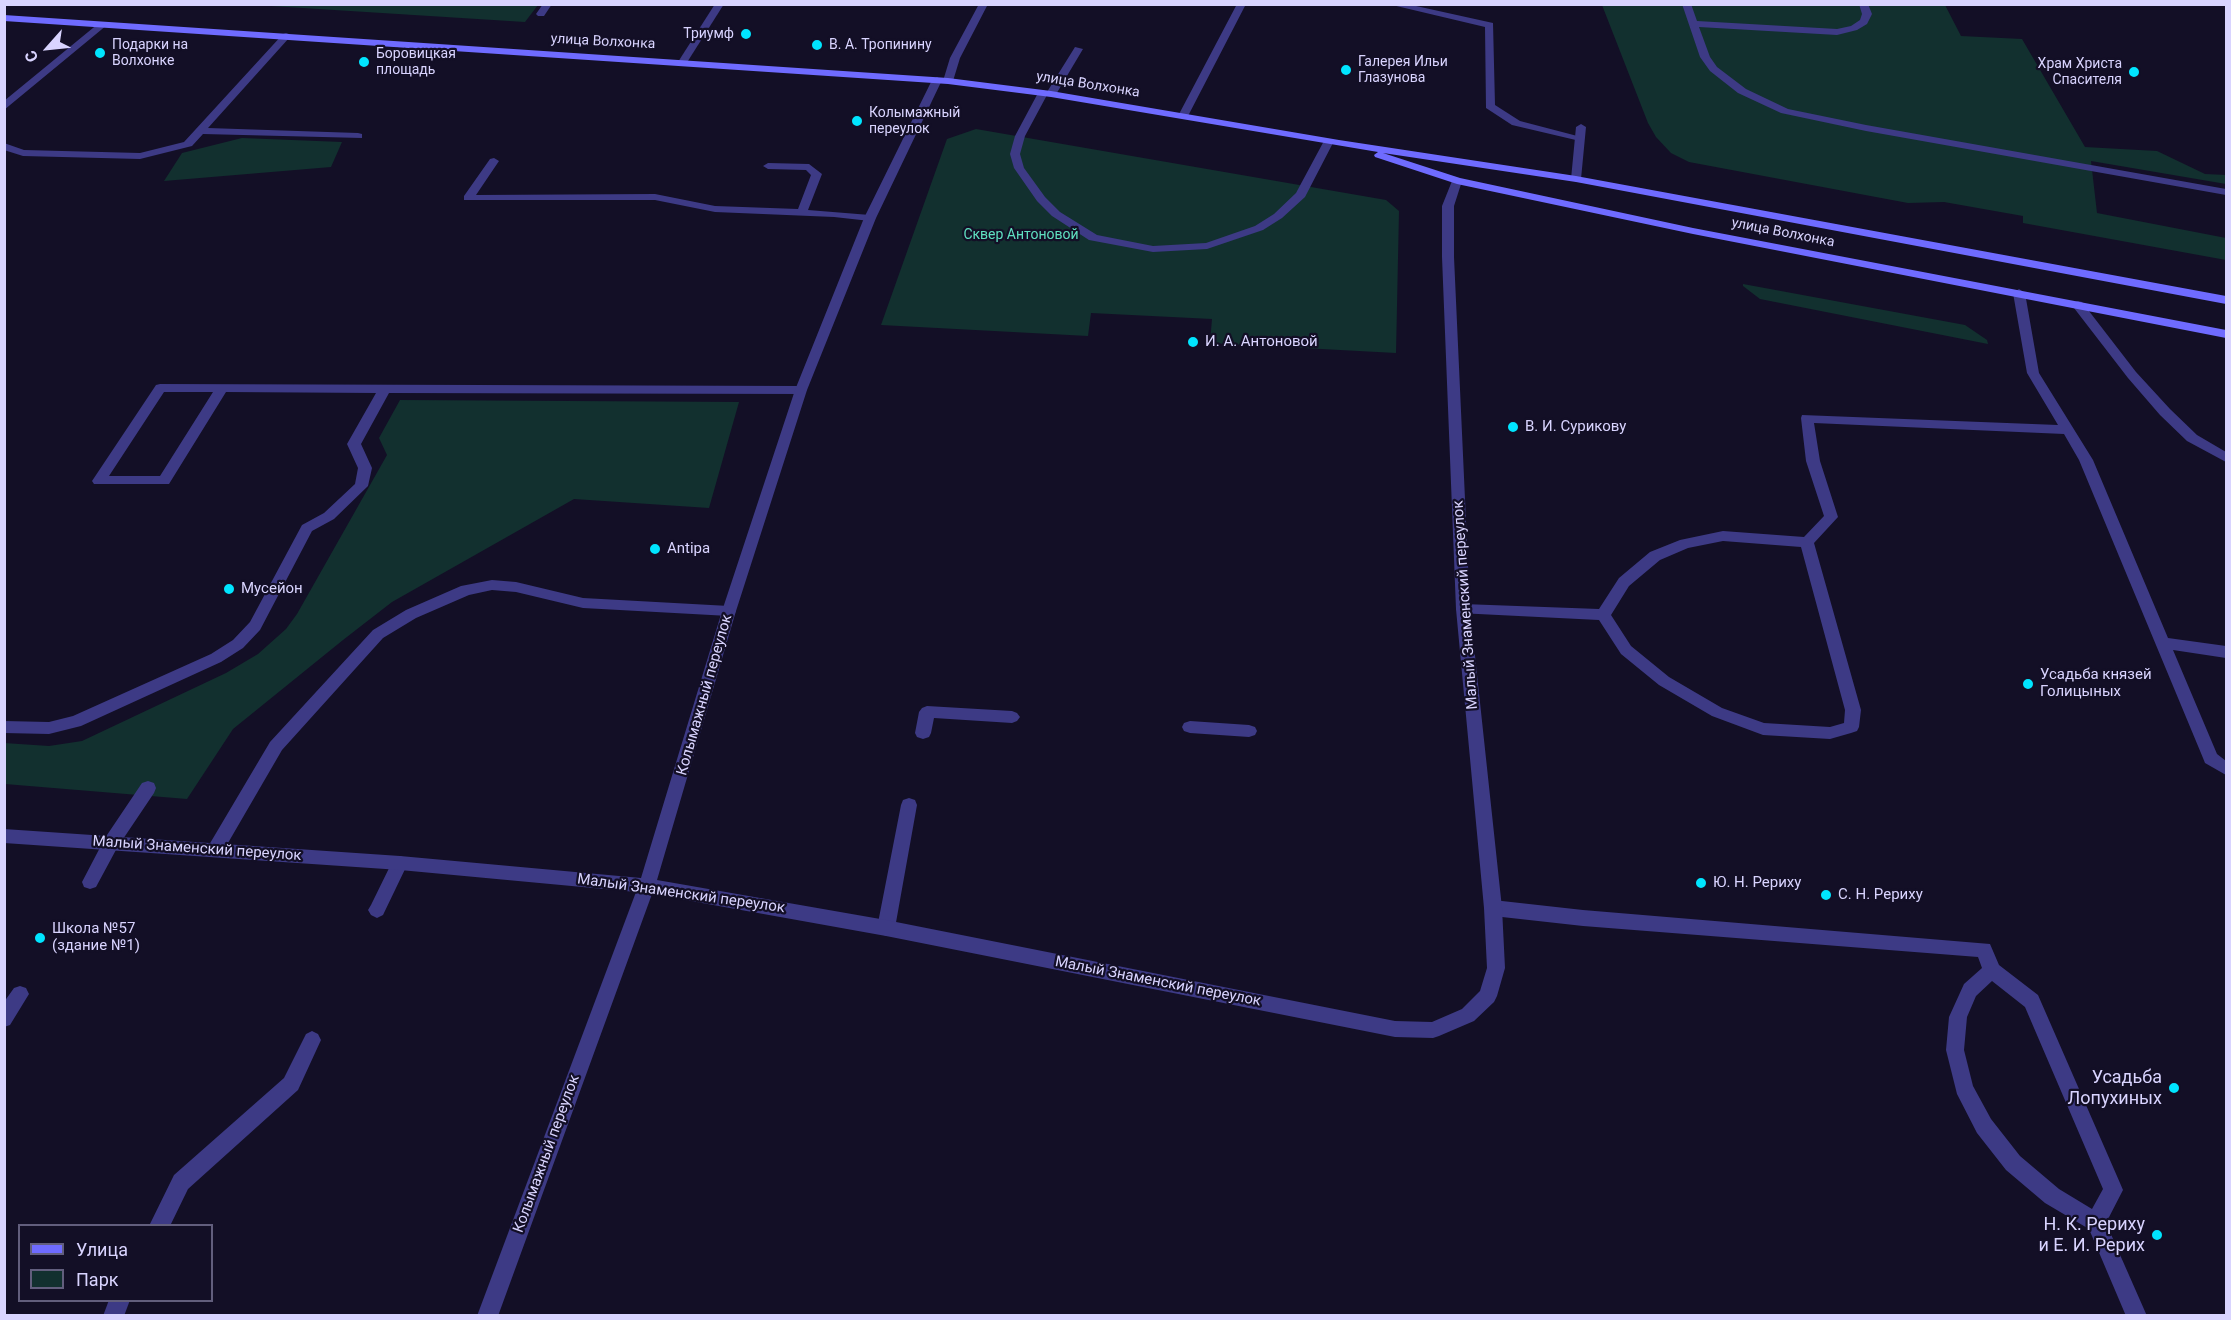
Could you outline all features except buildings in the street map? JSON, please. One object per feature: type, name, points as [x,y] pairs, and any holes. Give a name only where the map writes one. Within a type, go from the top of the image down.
[{"type":"main road","name":"улица Волхонка","points":[[4,18],[683,62],[942,81],[1047,93],[1334,142],[1576,179],[2226,300]]},
{"type":"main road","name":"улица Волхонка","points":[[1334,142],[1457,181],[1693,231],[2226,334]]},
{"type":"street","points":[[541,14],[549,4]]},
{"type":"street","points":[[683,62],[720,4]]},
{"type":"street","name":"Колымажный переулок","points":[[487,1316],[647,886],[729,611],[801,390],[870,218],[984,4]]},
{"type":"street","points":[[1183,116],[1242,4]]},
{"type":"street","points":[[1392,4],[1490,25],[1490,106],[1516,123],[1580,133],[1576,179]]},
{"type":"street","points":[[1686,4],[1705,57],[1720,75],[1742,91],[1785,111],[1877,130],[2226,192]]},
{"type":"street","points":[[1692,24],[1837,32],[1854,28],[1864,22],[1867,14],[1863,4]]},
{"type":"street","points":[[4,107],[102,25]]},
{"type":"street","points":[[4,146],[23,153],[140,156],[188,144],[286,36]]},
{"type":"street","points":[[1078,49],[1020,136],[1015,154],[1019,168],[1035,192],[1056,214],[1093,237],[1128,246],[1153,249],[1207,246],[1259,228],[1278,216],[1301,195],[1334,142]]},
{"type":"street","points":[[200,131],[358,136]]},
{"type":"street","points":[[494,161],[468,198],[655,197],[715,209],[802,212],[870,218]]},
{"type":"street","points":[[768,166],[809,167],[817,174],[802,212]]},
{"type":"street","name":"Малый Знаменский переулок","points":[[4,836],[400,862],[553,875],[647,886],[886,928],[1395,1029],[1433,1030],[1468,1015],[1488,996],[1496,968],[1493,908],[1463,609],[1448,257],[1448,206],[1457,181]]},
{"type":"street","points":[[2019,294],[2033,374],[2086,460],[2211,759],[2226,769]]},
{"type":"street","points":[[2078,305],[2132,375],[2165,412],[2192,438],[2226,459]]},
{"type":"street","points":[[222,388],[164,481],[99,481],[160,388],[222,388],[385,388],[801,390]]},
{"type":"street","points":[[4,727],[50,728],[76,722],[206,663],[238,644],[255,626],[307,528],[329,516],[361,486],[365,468],[354,444],[385,388]]},
{"type":"street","points":[[1807,542],[1831,517],[1813,461],[1807,418],[2068,430]]},
{"type":"street","points":[[1603,615],[1624,582],[1655,556],[1684,544],[1723,536],[1807,542]]},
{"type":"street","points":[[1603,615],[1626,650],[1664,681],[1717,712],[1763,729],[1830,733],[1851,727],[1853,710],[1807,542]]},
{"type":"street","points":[[216,850],[276,746],[378,634],[411,614],[466,590],[492,585],[516,587],[583,603],[729,611]]},
{"type":"street","points":[[1463,609],[1603,615]]},
{"type":"street","points":[[2163,643],[2226,652]]},
{"type":"street","points":[[923,733],[927,712],[1012,717]]},
{"type":"street","points":[[1190,727],[1249,730]]},
{"type":"street","points":[[90,882],[111,843],[148,788]]},
{"type":"street","points":[[886,928],[909,805]]},
{"type":"street","points":[[377,910],[400,862]]},
{"type":"street","points":[[1493,908],[1583,918],[1984,950],[1992,970],[2032,1001],[2113,1190],[2096,1222]]},
{"type":"street","points":[[1992,970],[1970,990],[1958,1017],[1955,1050],[1964,1088],[1984,1126],[2013,1163],[2052,1196],[2096,1222],[2137,1316]]},
{"type":"street","points":[[4,1019],[20,994]]},
{"type":"street","points":[[160,1224],[181,1182],[291,1084],[312,1040]]},
{"type":"street","points":[[112,1316],[119,1302]]},
{"type":"green space","points":[[538,4],[525,22],[255,5]]},
{"type":"green space","points":[[1602,5],[1945,5],[1961,36],[2022,39],[2085,147],[2157,151],[2205,174],[2226,175],[2226,184],[2091,161],[2097,213],[2226,238],[2226,260],[2023,223],[2023,216],[1944,202],[1908,203],[1689,162],[1671,153],[1656,137],[1648,123]]},
{"type":"green space","name":"Сквер Антоновой","points":[[976,129],[1386,200],[1399,211],[1396,353],[1210,343],[1212,319],[1091,313],[1088,336],[881,325],[947,139]]},
{"type":"green space","points":[[242,138],[342,142],[331,167],[164,181],[182,153]]},
{"type":"green space","points":[[1743,284],[1965,325],[1987,340],[1988,344],[1760,299]]},
{"type":"green space","points":[[400,400],[739,402],[709,508],[574,499],[392,602],[233,729],[187,799],[5,784],[4,743],[49,746],[82,741],[226,673],[258,654],[286,629],[297,614],[387,455],[379,438]]},
{"type":"place","name":"Триумф","points":[[746,34]]},
{"type":"place","name":"В. А. Тропинину","points":[[817,45]]},
{"type":"place","name":"Подарки на Волхонке","points":[[100,53]]},
{"type":"place","name":"Боровицкая площадь","points":[[364,62]]},
{"type":"place","name":"Галерея Ильи Глазунова","points":[[1346,70]]},
{"type":"place","name":"Храм Христа Спасителя","points":[[2134,72]]},
{"type":"place","name":"Колымажный переулок","points":[[857,121]]},
{"type":"place","name":"И. А. Антоновой","points":[[1193,342]]},
{"type":"place","name":"В. И. Сурикову","points":[[1513,427]]},
{"type":"place","name":"Antipa","points":[[655,549]]},
{"type":"place","name":"Мусейон","points":[[229,589]]},
{"type":"place","name":"Усадьба князей Голицыных","points":[[2028,684]]},
{"type":"place","name":"Ю. Н. Рериху","points":[[1701,883]]},
{"type":"place","name":"С. Н. Рериху","points":[[1826,895]]},
{"type":"place","name":"Школа №57 (здание №1)","points":[[40,938]]},
{"type":"place","name":"Усадьба Лопухиных","points":[[2174,1088]]},
{"type":"place","name":"Н. К. Рериху и Е. И. Рерих","points":[[2157,1235]]}]
